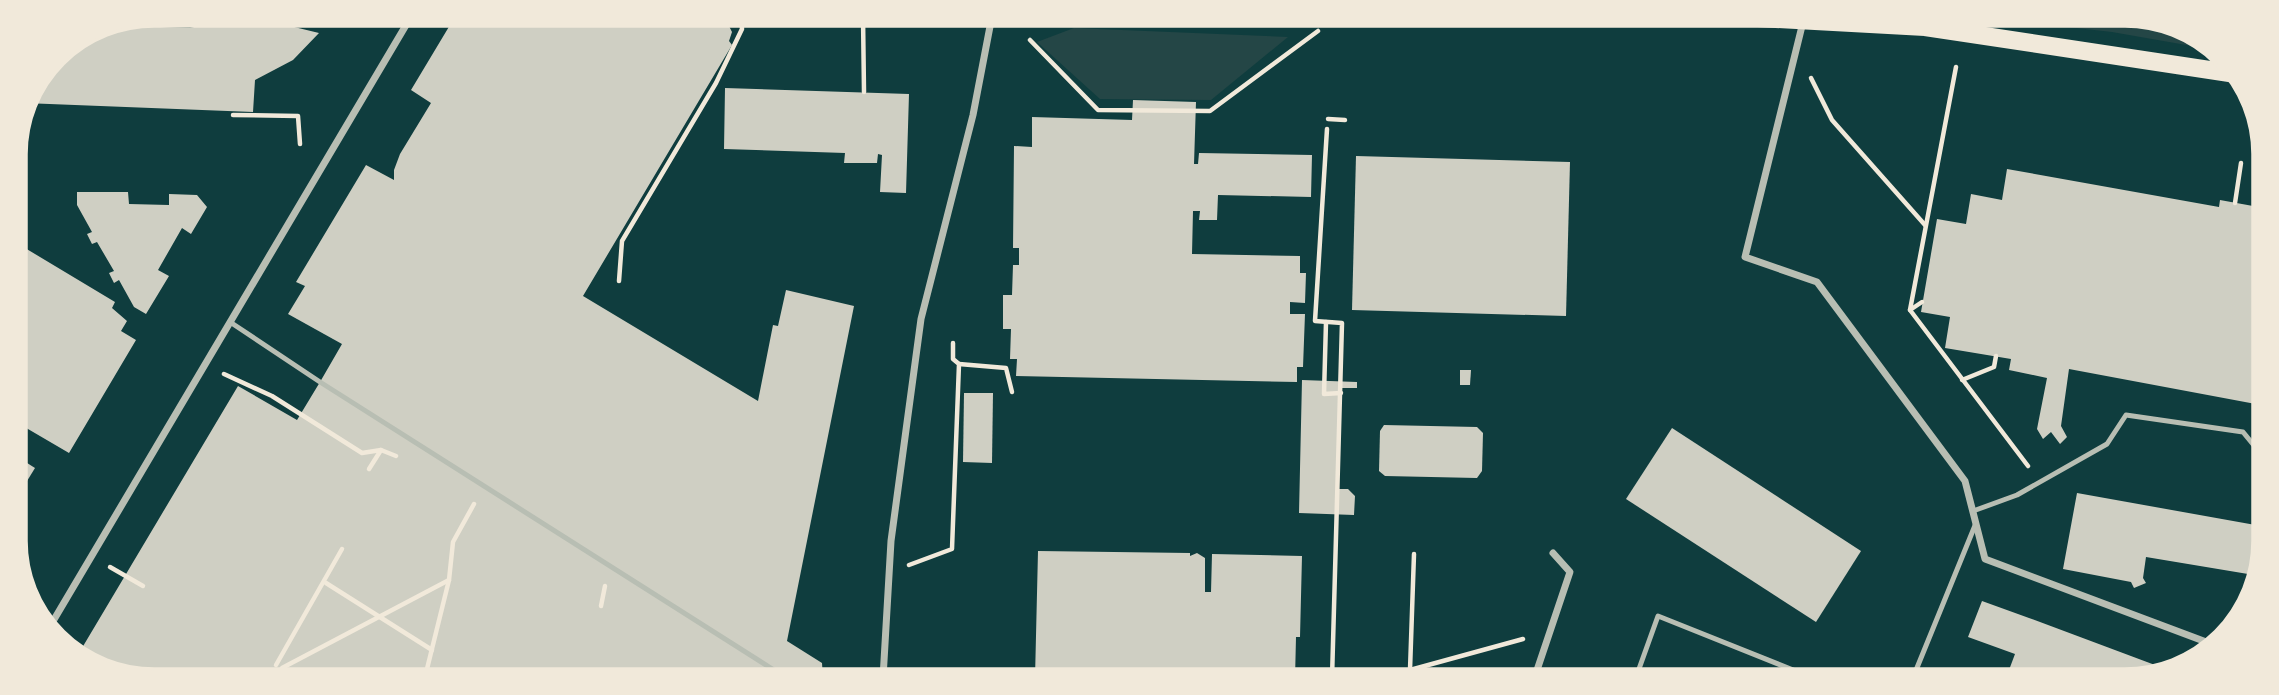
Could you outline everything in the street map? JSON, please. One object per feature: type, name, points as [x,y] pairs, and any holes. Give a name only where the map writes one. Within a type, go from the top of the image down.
[{"type":"main road","points":[[1908,26],[2223,72]]},
{"type":"street","points":[[54,619],[405,26]]},
{"type":"street","points":[[883,669],[888,573],[921,319],[972,115],[990,26]]},
{"type":"street","points":[[1803,26],[1759,191],[1745,257],[1817,282],[1965,481],[1985,559],[2204,641]]},
{"type":"street","points":[[1538,668],[1570,572],[1552,553]]},
{"type":"lane","points":[[230,322],[320,383],[772,669]]},
{"type":"lane","points":[[1973,511],[2017,495],[2078,458],[2107,444],[2126,415],[2243,432],[2253,444]]},
{"type":"lane","points":[[1917,668],[1976,523]]},
{"type":"lane","points":[[1639,668],[1658,616],[1788,668]]},
{"type":"path","points":[[619,281],[622,241],[716,83],[742,26]]},
{"type":"path","points":[[863,26],[864,92]]},
{"type":"path","points":[[1030,40],[1098,110],[1209,111],[1318,31]]},
{"type":"path","points":[[1798,52],[1832,120],[1926,225]]},
{"type":"path","points":[[1956,67],[1910,310],[2040,482]]},
{"type":"path","points":[[233,115],[298,116],[300,144]]},
{"type":"path","points":[[1328,119],[1346,120]]},
{"type":"path","points":[[1327,129],[1315,321],[1342,323],[1332,668]]},
{"type":"path","points":[[2235,203],[2241,163]]},
{"type":"path","points":[[1910,310],[1922,302]]},
{"type":"path","points":[[1326,322],[1324,394],[1340,393]]},
{"type":"path","points":[[953,343],[953,359],[960,364],[1006,368],[1012,392]]},
{"type":"path","points":[[1962,380],[1994,367],[1996,356]]},
{"type":"path","points":[[888,573],[952,549],[960,364]]},
{"type":"path","points":[[224,374],[272,396],[362,453],[381,450],[406,461]]},
{"type":"path","points":[[369,469],[381,450]]},
{"type":"path","points":[[427,669],[449,580],[453,541],[480,494]]},
{"type":"path","points":[[277,666],[326,583],[342,549]]},
{"type":"path","points":[[1410,668],[1415,554]]},
{"type":"path","points":[[110,567],[143,586]]},
{"type":"path","points":[[601,606],[606,579]]},
{"type":"path","points":[[277,666],[449,580]]},
{"type":"path","points":[[326,583],[381,615],[432,650]]},
{"type":"path","points":[[1416,668],[1523,639]]},
{"type":"shaded area","points":[[2059,26],[2141,27],[2173,36],[2193,46]]},
{"type":"shaded area","points":[[1074,28],[1288,37],[1211,100],[1100,99],[1037,42]]},
{"type":"building","points":[[290,26],[319,33],[293,60],[255,80],[253,112],[37,104],[48,83],[64,64],[90,43],[113,33],[138,27]]},
{"type":"building","points":[[449,26],[729,26],[732,32],[729,41],[732,45],[583,296],[758,401],[773,325],[778,326],[786,290],[854,306],[787,641],[822,663],[822,669],[155,669],[121,664],[83,647],[238,386],[297,420],[320,382],[342,344],[288,314],[305,286],[296,282],[366,165],[394,180],[394,170],[400,154],[431,103],[411,90]]},
{"type":"building","points":[[725,88],[909,94],[906,193],[880,192],[882,155],[878,154],[877,163],[844,163],[845,153],[724,149]]},
{"type":"building","points":[[1133,100],[1196,102],[1194,164],[1198,164],[1199,153],[1312,155],[1311,197],[1218,195],[1217,220],[1199,220],[1200,211],[1193,211],[1192,254],[1300,256],[1300,273],[1306,273],[1305,303],[1290,302],[1290,314],[1305,314],[1303,367],[1297,367],[1297,382],[1016,376],[1017,359],[1010,359],[1011,329],[1003,329],[1003,295],[1012,295],[1013,265],[1019,265],[1019,248],[1013,248],[1014,146],[1032,147],[1032,117],[1132,120]]},
{"type":"building","points":[[1356,156],[1570,162],[1566,316],[1352,310]]},
{"type":"building","points":[[2007,169],[2219,207],[2220,200],[2253,206],[2253,404],[2069,369],[2061,426],[2067,437],[2060,444],[2051,432],[2043,439],[2037,429],[2047,378],[2009,370],[2011,359],[1945,348],[1950,317],[1921,312],[1937,219],[1966,224],[1971,194],[2002,200]]},
{"type":"building","points":[[77,192],[128,192],[129,204],[169,205],[169,194],[197,195],[207,207],[191,234],[182,228],[158,270],[169,276],[146,314],[134,307],[119,280],[114,283],[109,273],[114,271],[97,242],[92,244],[87,234],[92,232],[77,205]]},
{"type":"building","points":[[27,249],[115,302],[112,308],[127,321],[121,331],[136,340],[69,453],[26,428]]},
{"type":"building","points":[[1460,370],[1471,370],[1470,385],[1460,385]]},
{"type":"building","points":[[1302,380],[1357,382],[1357,388],[1339,388],[1336,489],[1348,489],[1355,496],[1354,515],[1299,513]]},
{"type":"building","points":[[964,393],[993,393],[992,463],[963,462]]},
{"type":"building","points":[[1384,425],[1477,427],[1483,433],[1482,471],[1477,478],[1385,476],[1379,471],[1380,431]]},
{"type":"building","points":[[1672,428],[1861,551],[1816,622],[1626,499]]},
{"type":"building","points":[[26,462],[35,468],[26,482]]},
{"type":"building","points":[[2077,493],[2253,525],[2252,557],[2248,574],[2146,557],[2143,578],[2146,583],[2134,588],[2131,582],[2063,569]]},
{"type":"building","points":[[1038,551],[1190,553],[1190,556],[1197,553],[1205,558],[1205,592],[1211,592],[1212,554],[1302,556],[1300,637],[1296,637],[1295,668],[1035,669]]},
{"type":"building","points":[[1982,601],[2154,665],[2133,668],[2010,668],[2015,654],[1968,637]]}]
